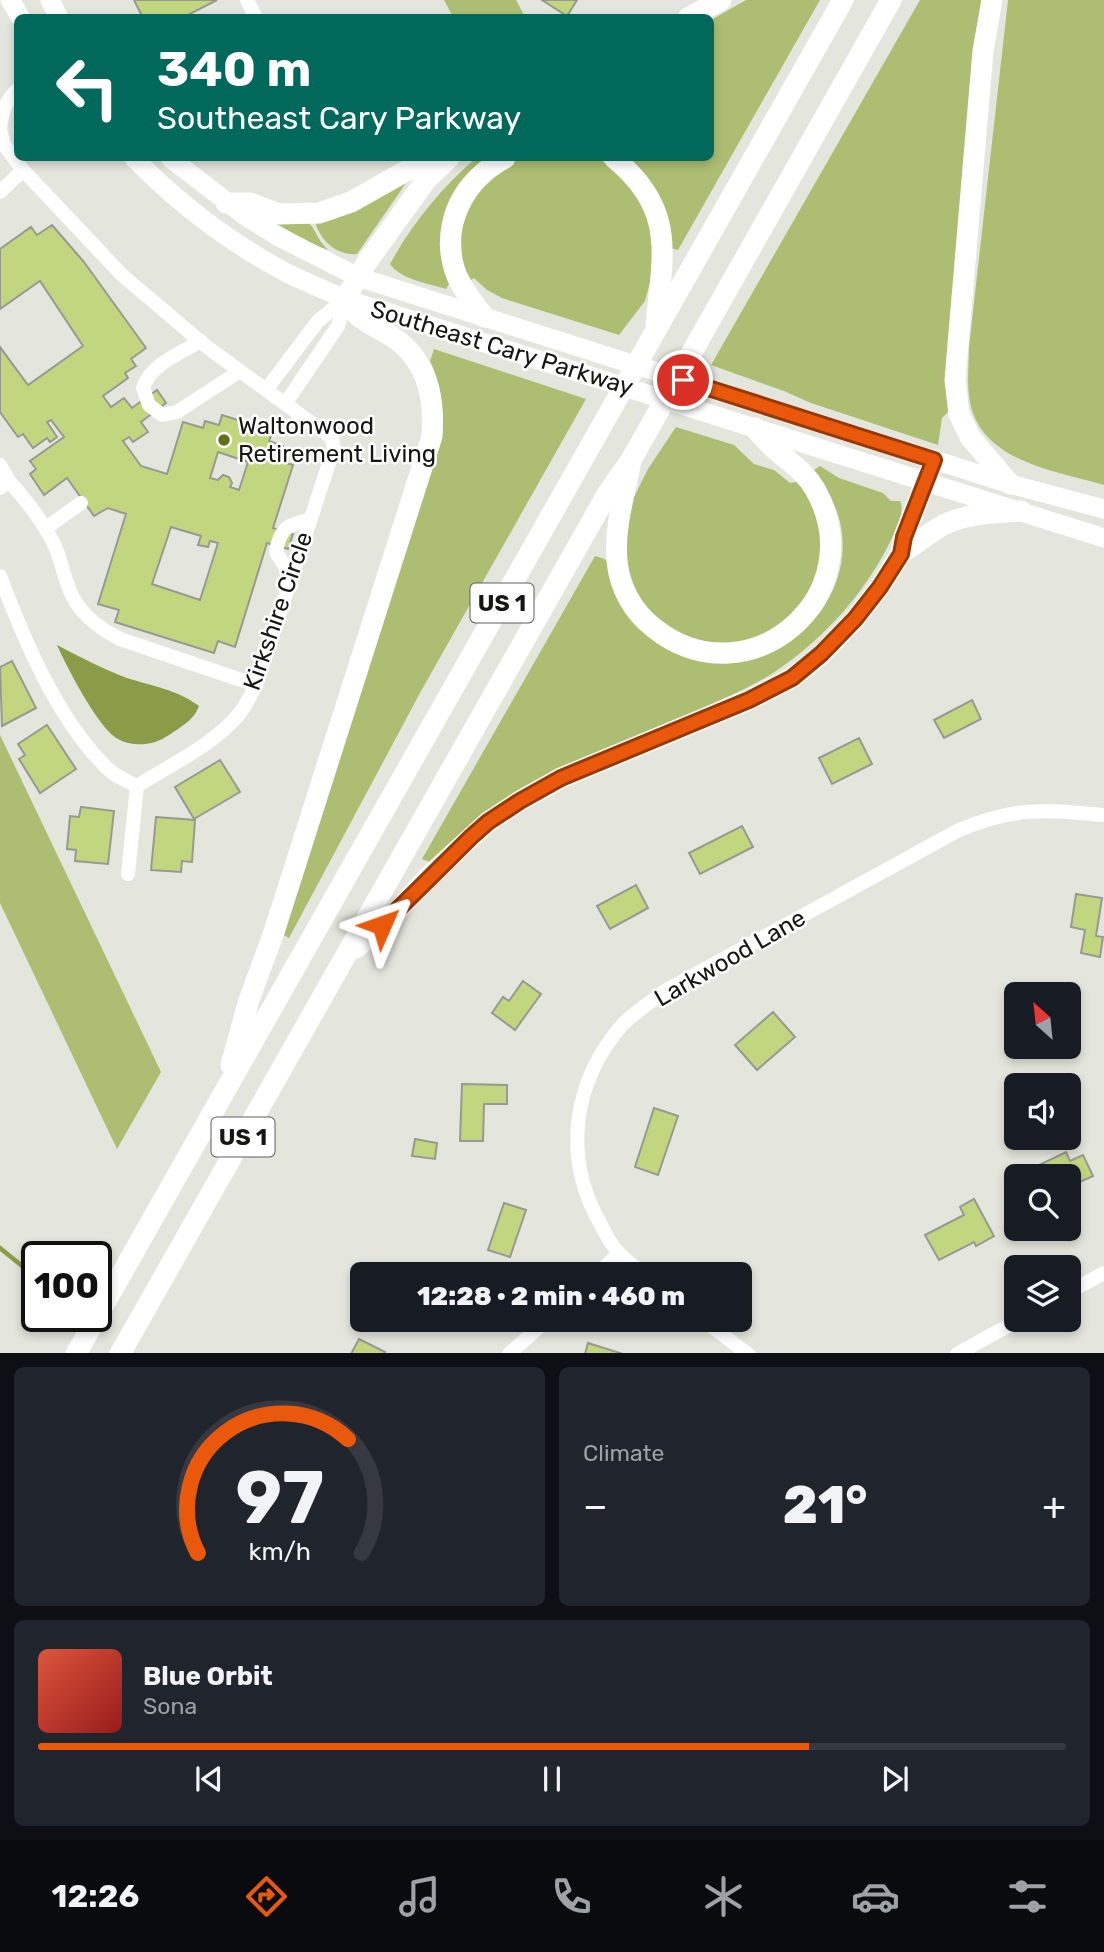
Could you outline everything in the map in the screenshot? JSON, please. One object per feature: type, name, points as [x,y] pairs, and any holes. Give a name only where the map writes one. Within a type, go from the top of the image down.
[{"type":"highway","points":[[695,14],[721,0]]},
{"type":"highway","name":"US 1","points":[[76,1353],[843,0]]},
{"type":"highway","name":"US 1","points":[[120,1353],[891,0]]},
{"type":"highway","points":[[992,0],[983,51],[955,380],[959,414],[970,437],[1010,484]]},
{"type":"highway","points":[[226,203],[250,203],[279,214],[319,213],[351,202],[424,161]]},
{"type":"highway","points":[[222,1095],[249,1000],[274,932],[432,436],[434,410],[423,369],[406,347],[356,315],[345,299],[426,180],[446,161]]},
{"type":"highway","points":[[484,317],[456,274],[451,256],[451,230],[458,204],[472,183],[501,161]]},
{"type":"highway","points":[[618,161],[631,171],[645,188],[661,225],[663,245],[655,334]]},
{"type":"highway","points":[[631,460],[617,523],[617,562],[625,593],[638,614],[666,638],[692,649],[716,653],[755,648],[792,628],[811,609],[824,583],[831,544],[825,512],[814,486],[755,428]]},
{"type":"highway","points":[[344,958],[400,908],[488,822],[520,801],[561,778],[738,705],[792,678],[821,654],[855,619],[901,554],[904,537],[934,460]]},
{"type":"highway","points":[[901,554],[942,526],[962,518],[1021,511]]},
{"type":"main road","name":"Southeast Cary Parkway","points":[[137,161],[196,214],[246,249],[309,284],[345,299],[1104,538]]},
{"type":"main road","name":"Southeast Cary Parkway","points":[[174,161],[226,203],[277,236],[358,277],[1010,484],[1104,509]]},
{"type":"street","name":"Kirkshire Circle","points":[[14,93],[7,99],[0,129],[4,145],[14,158]]},
{"type":"street","name":"Kirkshire Circle","points":[[17,161],[122,275],[201,341],[332,438],[334,448],[308,520],[256,685],[241,712],[198,748],[137,786]]},
{"type":"street","points":[[0,192],[19,161]]},
{"type":"street","points":[[266,390],[318,321],[345,299]]},
{"type":"street","points":[[285,404],[338,326],[345,299]]},
{"type":"street","points":[[201,341],[155,368],[147,376],[143,388],[149,405],[162,415],[177,412],[240,371]]},
{"type":"street","points":[[0,465],[4,484],[46,528],[56,548],[69,590],[88,619],[103,631],[120,639],[256,685]]},
{"type":"street","points":[[46,528],[82,503]]},
{"type":"street","points":[[290,576],[276,552],[279,535],[290,525],[308,520]]},
{"type":"street","points":[[0,576],[34,656],[82,740],[106,768],[137,786],[128,874]]},
{"type":"street","name":"Larkwood Lane","points":[[629,1262],[619,1254],[592,1209],[580,1174],[577,1148],[586,1084],[604,1049],[625,1023],[665,991],[959,830],[985,819],[1030,810],[1104,815]]},
{"type":"street","points":[[610,1262],[619,1254]]},
{"type":"street","points":[[1081,1285],[1104,1273]]},
{"type":"street","points":[[957,1353],[1004,1328]]},
{"type":"street","points":[[509,1353],[533,1332]]},
{"type":"street","points":[[719,1332],[748,1353]]},
{"type":"shaded area","points":[[444,0],[516,0],[523,14],[451,14]]},
{"type":"shaded area","points":[[746,0],[820,0],[678,250],[671,248],[669,223],[663,211],[626,161],[714,161],[714,18]]},
{"type":"shaded area","points":[[920,0],[984,0],[948,378],[948,412],[942,418],[938,445],[811,403],[711,365]]},
{"type":"shaded area","points":[[1008,0],[1104,0],[1104,485],[1041,467],[1002,449],[986,435],[975,418],[969,396],[969,347]]},
{"type":"shaded area","points":[[473,161],[483,161],[459,184],[444,214],[442,247],[449,284],[446,289],[401,274],[390,264],[428,207]]},
{"type":"shaded area","points":[[514,161],[602,161],[616,170],[647,209],[655,264],[645,301],[619,335],[502,298],[487,290],[474,278],[469,281],[462,264],[461,231],[473,195],[505,165]]},
{"type":"shaded area","points":[[406,183],[357,254],[343,253],[332,247],[319,231],[316,225],[319,221]]},
{"type":"shaded area","points":[[277,222],[308,223],[329,250],[314,245]]},
{"type":"shaded area","points":[[434,349],[586,399],[420,693],[289,938],[282,934],[440,445],[442,402],[430,361]]},
{"type":"shaded area","points":[[676,427],[734,445],[754,464],[774,470],[790,483],[801,481],[815,504],[824,546],[815,586],[776,631],[736,646],[699,644],[662,626],[635,596],[623,557],[630,505],[648,469]]},
{"type":"shaded area","points":[[820,466],[839,478],[883,493],[891,501],[900,501],[902,510],[893,536],[871,576],[828,628],[794,658],[765,678],[681,719],[432,863],[422,859],[595,556],[612,565],[646,633],[653,640],[682,656],[713,663],[745,661],[774,651],[800,634],[821,611],[835,584],[842,554],[838,515],[814,470]]},
{"type":"shaded area","points":[[57,645],[127,678],[182,696],[199,706],[197,711],[183,726],[157,741],[144,744],[124,742],[101,723],[75,682]]},
{"type":"shaded area","points":[[0,735],[161,1072],[117,1149],[0,903]]},
{"type":"building","points":[[134,0],[217,0],[190,14],[141,14]]},
{"type":"building","points":[[542,0],[577,0],[568,14]]},
{"type":"building","name":"Waltonwood Retirement Living","points":[[52,225],[84,262],[146,348],[131,359],[136,366],[125,373],[128,378],[103,396],[111,407],[124,398],[132,408],[157,390],[166,403],[141,422],[148,432],[133,442],[129,437],[123,441],[141,466],[167,474],[183,422],[203,428],[205,421],[219,425],[222,415],[273,431],[269,441],[283,446],[279,461],[293,465],[273,528],[293,534],[288,549],[267,543],[235,647],[218,641],[214,653],[115,622],[119,610],[98,604],[126,514],[108,508],[94,516],[67,478],[44,495],[30,474],[36,469],[30,461],[64,437],[51,420],[47,422],[57,437],[50,442],[47,438],[33,448],[23,434],[18,437],[0,412],[0,347],[28,385],[83,346],[40,281],[0,309],[0,249],[31,227],[37,235]],"holes":[[[218,452],[248,462],[239,490],[230,487],[232,483],[229,477],[223,475],[218,480],[210,478]],[[171,527],[201,536],[198,545],[208,547],[210,541],[218,543],[200,600],[152,584]]]},
{"type":"building","points":[[12,661],[36,708],[2,726],[0,667]]},
{"type":"building","points":[[972,700],[981,719],[944,738],[934,720]]},
{"type":"building","points":[[47,725],[76,769],[40,793],[19,759],[25,755],[18,744]]},
{"type":"building","points":[[859,738],[872,764],[832,784],[819,758]]},
{"type":"building","points":[[220,760],[240,792],[194,819],[175,787]]},
{"type":"building","points":[[81,807],[114,811],[108,864],[75,861],[76,850],[67,849],[70,816],[79,817]]},
{"type":"building","points":[[156,817],[195,820],[192,862],[182,861],[181,872],[151,870]]},
{"type":"building","points":[[742,826],[753,847],[700,874],[689,853]]},
{"type":"building","points":[[636,885],[648,908],[610,929],[597,906]]},
{"type":"building","points":[[1076,894],[1102,898],[1096,936],[1103,937],[1100,957],[1081,953],[1085,930],[1071,927]]},
{"type":"building","points":[[523,981],[541,994],[515,1030],[492,1013],[503,997],[509,1001]]},
{"type":"building","points":[[773,1012],[795,1037],[757,1070],[735,1045]]},
{"type":"building","points":[[462,1084],[507,1085],[507,1104],[484,1104],[483,1141],[460,1141]]},
{"type":"building","points":[[654,1108],[678,1116],[658,1175],[635,1167]]},
{"type":"building","points":[[415,1139],[437,1143],[435,1159],[412,1156]]},
{"type":"building","points":[[1066,1152],[1070,1161],[1083,1155],[1093,1176],[1081,1182],[1081,1164],[1041,1164]]},
{"type":"building","points":[[974,1199],[994,1236],[976,1246],[974,1242],[939,1260],[925,1235],[964,1215],[960,1207]]},
{"type":"building","points":[[504,1203],[526,1210],[510,1257],[488,1250]]},
{"type":"building","points":[[359,1339],[385,1352],[384,1353],[352,1353]]},
{"type":"building","points":[[588,1343],[620,1353],[585,1353]]},
{"type":"waterway","points":[[0,1248],[21,1265]]},
{"type":"place","name":"Waltonwood Retirement Living","points":[[224,440]]},
{"type":"route","points":[[382,925],[471,837],[520,801],[561,778],[749,700],[792,678],[821,654],[855,619],[901,554],[904,537],[920,502],[934,460],[683,380]]}]
